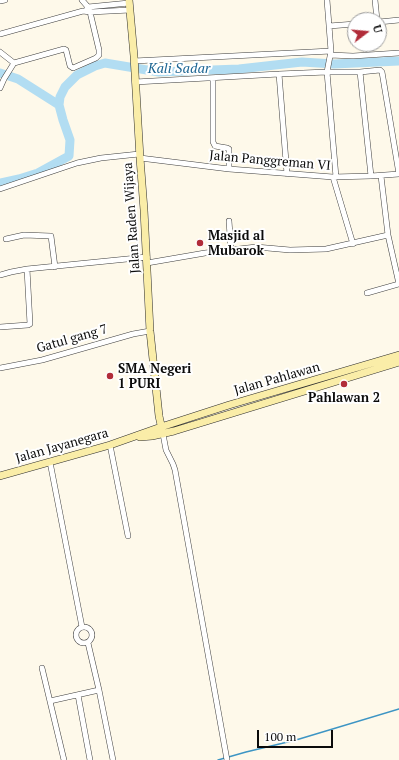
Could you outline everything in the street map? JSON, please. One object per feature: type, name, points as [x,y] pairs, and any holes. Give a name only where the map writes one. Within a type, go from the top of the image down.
[{"type":"main road","name":"Jalan Raden Wijaya","points":[[129,4],[147,260],[150,332],[162,430]]},
{"type":"main road","name":"Jalan Pahlawan","points":[[162,430],[341,376],[399,355]]},
{"type":"main road","name":"Jalan Pahlawan","points":[[341,376],[399,362]]},
{"type":"main road","name":"Jalan Jayanegara","points":[[0,476],[162,430]]},
{"type":"street","points":[[0,1],[5,0]]},
{"type":"street","points":[[0,88],[14,63],[62,49],[66,50],[70,66],[72,68],[98,57],[99,50],[89,10],[82,0]]},
{"type":"street","points":[[327,0],[330,55],[327,69],[335,177],[353,244]]},
{"type":"street","points":[[374,0],[376,12]]},
{"type":"street","points":[[0,34],[83,11],[129,4]]},
{"type":"street","points":[[387,21],[399,20]]},
{"type":"street","points":[[329,26],[347,25]]},
{"type":"street","points":[[0,52],[14,63]]},
{"type":"street","points":[[134,62],[330,55],[353,56],[399,53]]},
{"type":"street","points":[[135,82],[279,74],[327,69],[360,72],[380,70],[382,72],[399,174]]},
{"type":"street","points":[[360,72],[371,176]]},
{"type":"street","points":[[279,74],[287,174]]},
{"type":"street","points":[[213,78],[213,142],[215,146],[229,149],[229,169]]},
{"type":"street","name":"Jalan Panggreman VI","points":[[0,189],[77,163],[101,158],[140,156],[229,169],[287,174],[335,177],[399,174]]},
{"type":"street","points":[[366,293],[399,284],[388,235],[381,176]]},
{"type":"street","points":[[229,220],[231,249]]},
{"type":"street","points":[[0,275],[27,269],[147,260],[256,247],[290,250],[317,250],[353,244],[388,235]]},
{"type":"street","points":[[6,239],[24,236],[51,236],[55,267]]},
{"type":"street","points":[[0,327],[30,324],[27,269]]},
{"type":"street","name":"Gatul gang 7","points":[[0,368],[38,361],[126,336],[150,332]]},
{"type":"street","points":[[162,430],[166,450],[175,470],[227,760]]},
{"type":"street","points":[[110,445],[128,536]]},
{"type":"street","points":[[50,462],[82,627]]},
{"type":"street","points":[[82,627],[88,628],[91,631],[92,639],[88,643],[80,643],[76,638],[76,632],[82,627]]},
{"type":"street","points":[[88,643],[113,760]]},
{"type":"street","points":[[42,668],[64,760]]},
{"type":"street","points":[[50,701],[99,690]]},
{"type":"street","points":[[78,695],[90,760]]},
{"type":"waterway","name":"Kali Sadar","points":[[0,183],[38,173],[69,156],[70,140],[59,105],[60,97],[65,87],[77,75],[95,66],[105,63],[159,72],[239,69],[302,62],[334,64],[399,61]]},
{"type":"waterway","points":[[0,73],[18,79],[59,105]]},
{"type":"waterway","points":[[218,760],[296,740],[399,709]]},
{"type":"place","name":"Masjid al Mubarok","points":[[200,243]]},
{"type":"place","name":"SMA Negeri 1 PURI","points":[[110,376]]},
{"type":"place","name":"Pahlawan 2","points":[[344,384]]}]
